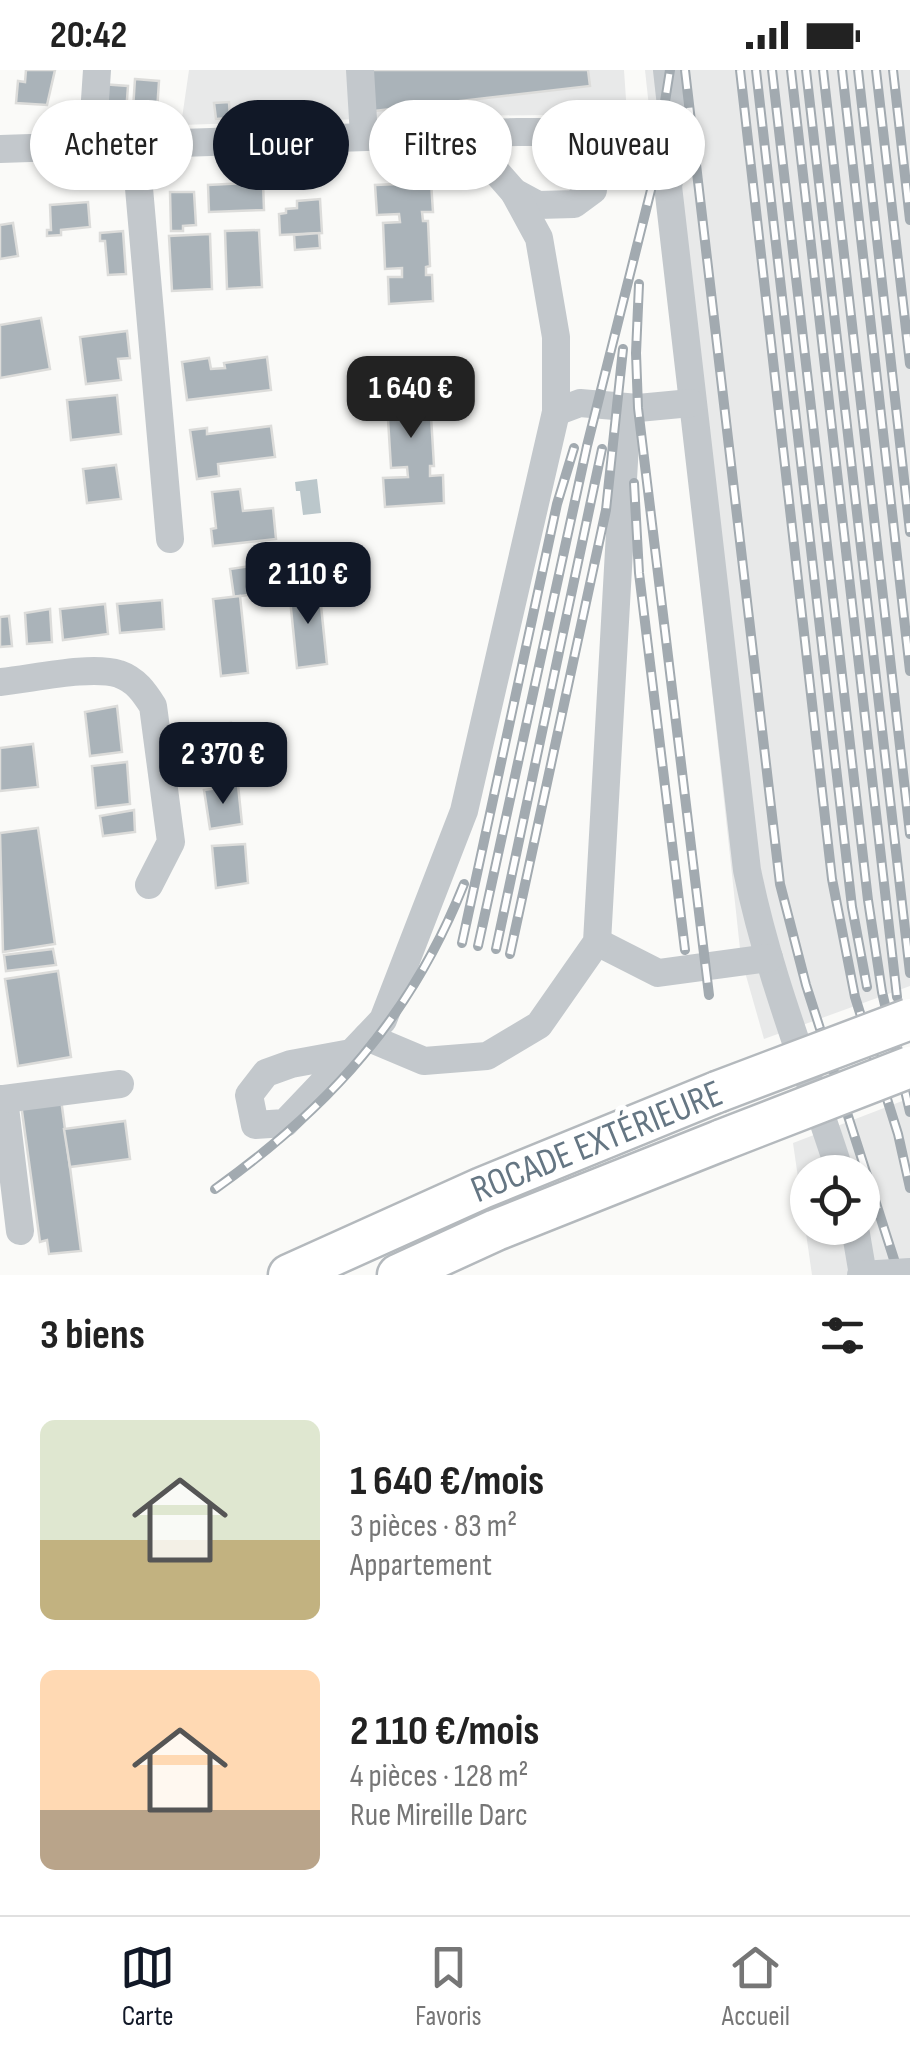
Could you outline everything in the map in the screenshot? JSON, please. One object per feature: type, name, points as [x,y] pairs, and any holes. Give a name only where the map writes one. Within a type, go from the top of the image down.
[{"type":"highway","name":"ROCADE EXTÉRIEURE","points":[[289,1275],[482,1188],[717,1092],[910,1020]]},
{"type":"highway","points":[[398,1275],[496,1230],[910,1067]]},
{"type":"street","points":[[95,100],[97,70]]},
{"type":"street","points":[[360,70],[364,136]]},
{"type":"street","points":[[668,70],[676,152],[668,186],[747,870],[769,958],[834,1155]]},
{"type":"street","points":[[512,133],[575,132],[593,154],[594,190],[574,204],[538,205],[514,192]]},
{"type":"street","points":[[193,141],[369,136]]},
{"type":"street","points":[[0,149],[30,148]]},
{"type":"street","points":[[139,190],[170,539]]},
{"type":"street","points":[[512,190],[539,238],[556,337],[556,412],[464,811],[383,1020],[359,1045],[424,1062],[487,1056],[539,1025],[597,942],[627,408]]},
{"type":"street","points":[[556,412],[580,403],[627,408],[691,404]]},
{"type":"street","points":[[0,682],[99,672],[116,673],[142,689],[153,706],[170,842],[149,885]]},
{"type":"street","points":[[597,942],[658,973],[769,958]]},
{"type":"street","points":[[20,1231],[2,1099],[120,1084]]},
{"type":"street","points":[[858,1245],[862,1275],[910,1272]]},
{"type":"shaded area","points":[[189,70],[624,70],[626,100],[532,100],[532,115],[512,115],[512,100],[369,100],[369,119],[349,119],[349,100],[213,100],[213,124],[193,125],[193,100],[185,100]]},
{"type":"shaded area","points":[[645,70],[910,70],[910,986],[764,1039],[741,958],[658,190],[705,190],[705,100],[648,100]]},
{"type":"shaded area","points":[[317,479],[321,513],[303,515],[295,482]]},
{"type":"shaded area","points":[[910,1098],[910,1275],[812,1275],[808,1245],[880,1245],[880,1155],[795,1155],[793,1143]]},
{"type":"building","points":[[26,70],[55,70],[48,100],[16,103],[18,81],[25,82]]},
{"type":"building","points":[[369,70],[588,70],[590,86],[469,100],[373,100]]},
{"type":"building","points":[[135,79],[159,81],[158,100],[134,100]]},
{"type":"building","points":[[101,84],[128,86],[127,100],[100,100]]},
{"type":"building","points":[[208,185],[213,185],[213,190],[263,190],[264,210],[209,212]]},
{"type":"building","points":[[375,190],[432,190],[433,212],[422,212],[423,221],[428,221],[430,266],[426,267],[426,275],[432,275],[433,301],[389,304],[388,277],[402,277],[402,268],[385,269],[383,223],[400,222],[399,214],[377,215]]},
{"type":"building","points":[[170,192],[194,192],[196,225],[171,231]]},
{"type":"building","points":[[320,199],[322,233],[280,235],[279,214],[297,208],[297,201]]},
{"type":"building","points":[[88,202],[90,227],[61,230],[61,235],[47,236],[47,230],[51,230],[50,205]]},
{"type":"building","points":[[13,223],[18,256],[0,259],[0,225]]},
{"type":"building","points":[[259,230],[262,287],[227,289],[225,231]]},
{"type":"building","points":[[123,231],[126,274],[108,275],[105,241],[100,241],[100,233]]},
{"type":"building","points":[[319,233],[320,248],[295,250],[294,235]]},
{"type":"building","points":[[210,234],[212,289],[172,291],[169,236]]},
{"type":"building","points":[[41,318],[50,369],[0,378],[0,325]]},
{"type":"building","points":[[127,331],[130,358],[118,359],[121,380],[86,384],[80,337]]},
{"type":"building","points":[[267,357],[271,390],[187,400],[182,362],[209,358],[211,369],[225,368],[224,363]]},
{"type":"building","points":[[402,370],[412,370],[413,379],[436,377],[438,407],[426,408],[427,417],[431,416],[434,466],[430,466],[430,476],[443,475],[444,503],[385,507],[383,478],[408,477],[407,467],[391,468],[388,419],[405,418],[404,410],[381,411],[379,381],[403,380]]},
{"type":"building","points":[[117,395],[121,434],[71,440],[67,400]]},
{"type":"building","points":[[271,426],[275,457],[218,464],[219,476],[197,479],[190,430],[207,428],[207,434]]},
{"type":"building","points":[[116,465],[121,499],[87,503],[83,469]]},
{"type":"building","points":[[240,489],[243,511],[273,508],[276,539],[213,546],[211,529],[216,528],[212,492]]},
{"type":"building","points":[[285,561],[289,589],[234,597],[230,569]]},
{"type":"building","points":[[319,586],[327,664],[297,668],[289,589]]},
{"type":"building","points":[[240,596],[248,673],[221,676],[213,599]]},
{"type":"building","points":[[162,600],[164,629],[120,633],[117,604]]},
{"type":"building","points":[[105,604],[108,634],[63,640],[60,609]]},
{"type":"building","points":[[50,609],[52,642],[27,644],[25,613]]},
{"type":"building","points":[[9,616],[12,646],[0,647],[0,617]]},
{"type":"building","points":[[117,706],[122,752],[90,756],[85,712]]},
{"type":"building","points":[[231,723],[235,765],[201,768],[196,727]]},
{"type":"building","points":[[33,744],[38,787],[0,791],[0,748]]},
{"type":"building","points":[[127,762],[130,804],[96,808],[92,766]]},
{"type":"building","points":[[238,785],[242,824],[210,829],[204,790]]},
{"type":"building","points":[[134,810],[135,832],[103,836],[100,816]]},
{"type":"building","points":[[38,828],[55,944],[3,952],[0,833]]},
{"type":"building","points":[[245,844],[248,883],[216,888],[212,846]]},
{"type":"building","points":[[53,949],[56,965],[6,971],[4,955]]},
{"type":"building","points":[[58,971],[71,1057],[18,1066],[5,979]]},
{"type":"building","points":[[61,1099],[81,1251],[49,1254],[47,1240],[40,1242],[21,1104]]},
{"type":"building","points":[[125,1121],[130,1159],[70,1167],[64,1129]]},
{"type":"railway","points":[[478,946],[587,446],[651,190],[670,70]]},
{"type":"railway","points":[[685,70],[780,884],[806,985],[899,1275]]},
{"type":"railway","points":[[740,70],[832,879],[855,997],[898,1134],[910,1188]]},
{"type":"railway","points":[[756,70],[852,907],[867,987]]},
{"type":"railway","points":[[772,70],[868,900],[882,992],[910,1112]]},
{"type":"railway","points":[[791,70],[897,997]]},
{"type":"railway","points":[[806,70],[910,973]]},
{"type":"railway","points":[[823,70],[910,834]]},
{"type":"railway","points":[[842,70],[910,671]]},
{"type":"railway","points":[[858,70],[910,532]]},
{"type":"railway","points":[[876,70],[910,364]]},
{"type":"railway","points":[[893,70],[910,220]]},
{"type":"railway","points":[[639,284],[638,408],[709,995]]},
{"type":"railway","points":[[510,954],[606,510],[623,349]]},
{"type":"railway","points":[[462,943],[557,504],[574,448]]},
{"type":"railway","points":[[496,949],[602,449]]},
{"type":"railway","points":[[634,483],[639,573],[685,950]]},
{"type":"railway","points":[[215,1189],[295,1125],[363,1056],[419,976],[464,884]]}]
